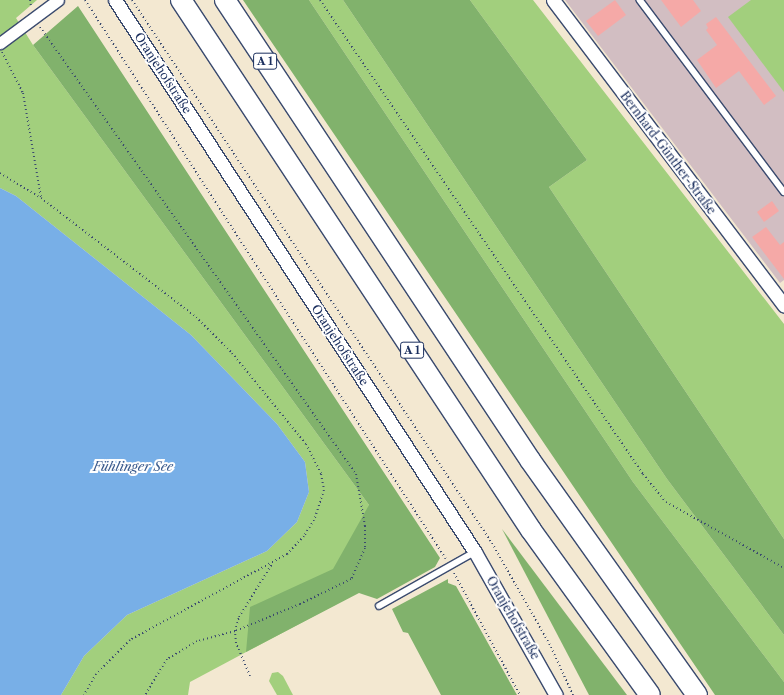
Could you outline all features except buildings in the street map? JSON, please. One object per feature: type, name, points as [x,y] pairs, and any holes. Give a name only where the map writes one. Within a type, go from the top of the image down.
[{"type":"highway","name":"A 1","points":[[181,0],[531,530],[650,695]]},
{"type":"highway","name":"A 1","points":[[225,0],[530,460],[697,695]]},
{"type":"street","points":[[0,43],[58,0]]},
{"type":"street","name":"Oranjehofstraße","points":[[115,0],[475,552],[556,695]]},
{"type":"street","name":"Bernhard-Günther-Straße","points":[[552,0],[784,305]]},
{"type":"lane","points":[[640,0],[784,192]]},
{"type":"lane","points":[[379,606],[475,552]]},
{"type":"path","points":[[30,0],[34,18],[356,474],[365,526],[365,548],[351,579],[300,604],[235,631],[197,641],[167,659],[145,695]]},
{"type":"path","points":[[85,0],[450,566],[520,695]]},
{"type":"path","points":[[132,0],[492,543],[551,647],[574,695]]},
{"type":"path","points":[[320,0],[643,474],[666,502],[784,568]]},
{"type":"path","points":[[0,48],[23,93],[41,198]]},
{"type":"path","points":[[0,174],[41,198],[196,317],[232,353],[306,444],[321,474],[324,490],[321,505],[304,536],[287,554],[130,640],[96,674],[84,695]]},
{"type":"path","points":[[250,676],[236,643],[235,631],[239,617],[273,563]]},
{"type":"shaded area","points":[[565,0],[784,0],[784,280],[780,283]]},
{"type":"green space","points":[[0,0],[37,0],[16,18],[33,45],[369,505],[359,592],[190,682],[188,695],[61,695],[84,656],[127,615],[267,551],[297,522],[309,492],[305,462],[277,424],[191,335],[16,196],[0,188]]},
{"type":"green space","points":[[243,0],[309,0],[633,482],[784,682],[784,695],[715,695]]},
{"type":"green space","points":[[309,0],[343,0],[667,479],[784,635],[784,682],[633,482]]},
{"type":"green space","points":[[343,0],[470,0],[587,160],[549,187],[784,539],[784,635],[667,479]]},
{"type":"green space","points":[[470,0],[533,0],[784,324],[784,539],[549,187],[587,160]]},
{"type":"green space","points":[[751,0],[784,0],[784,92],[728,17]]},
{"type":"green space","points":[[78,6],[440,558],[435,567],[377,599],[359,593],[246,652],[250,607],[333,569],[369,505],[33,45]]},
{"type":"green space","points":[[502,529],[627,695],[589,695]]},
{"type":"green space","points":[[448,579],[448,583],[456,586],[517,695],[441,695],[408,633],[403,632],[392,609]]},
{"type":"green space","points":[[278,672],[283,676],[293,695],[277,695],[269,681],[272,673]]},
{"type":"water","name":"Fühlinger See","points":[[0,188],[16,196],[191,335],[277,424],[305,462],[309,492],[297,522],[267,551],[127,615],[84,656],[61,695],[0,695]]}]
